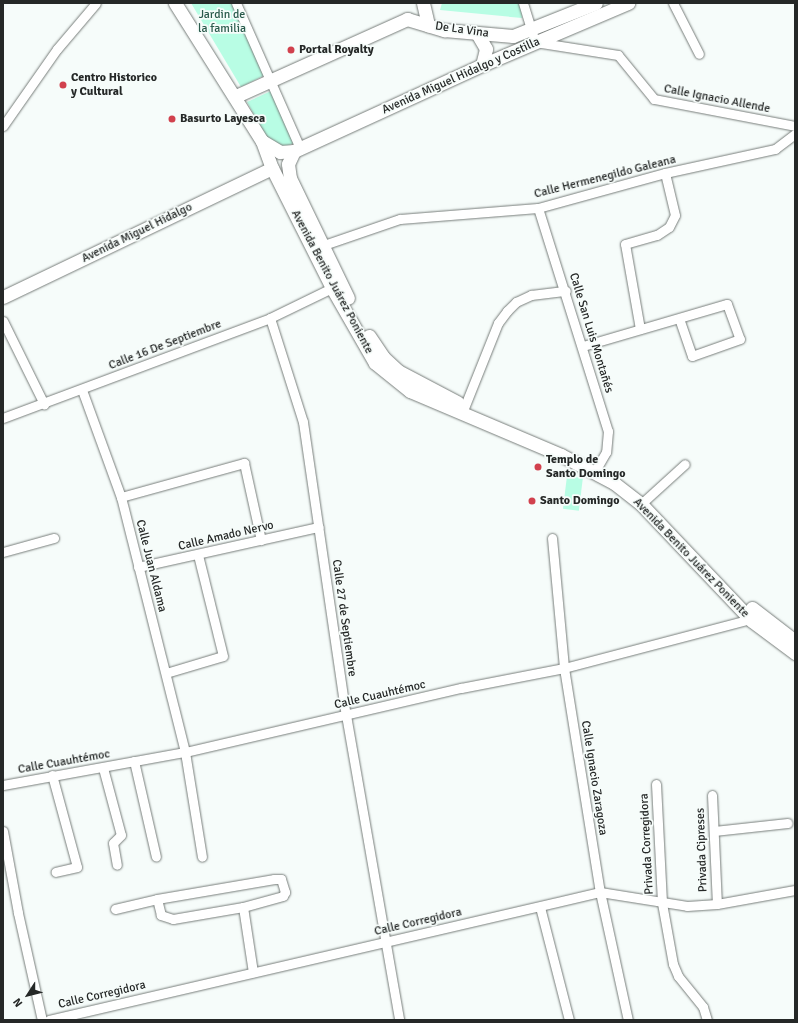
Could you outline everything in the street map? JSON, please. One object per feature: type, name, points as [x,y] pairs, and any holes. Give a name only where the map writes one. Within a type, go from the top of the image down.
[{"type":"street","points":[[3,126],[57,49],[96,3]]},
{"type":"street","name":"Avenida Benito Juárez Poniente","points":[[175,3],[236,96],[262,141],[272,168],[318,247],[375,363],[410,391],[463,409],[597,468],[643,502],[756,618],[795,653]]},
{"type":"street","points":[[236,3],[270,81],[297,150],[280,152],[262,141]]},
{"type":"street","points":[[422,3],[428,25]]},
{"type":"street","points":[[523,3],[536,42]]},
{"type":"street","name":"Avenida Miguel Hidalgo y Costilla","points":[[513,36],[596,3]]},
{"type":"street","name":"Avenida Miguel Hidalgo y Costilla","points":[[297,150],[482,65],[628,3]]},
{"type":"street","points":[[673,3],[699,54]]},
{"type":"street","name":"De La Vina","points":[[236,96],[407,19],[444,30],[478,35],[513,36]]},
{"type":"street","points":[[478,35],[486,49],[482,65]]},
{"type":"street","name":"Calle Ignacio Allende","points":[[536,42],[618,55],[654,99],[795,126]]},
{"type":"street","name":"Calle Hermenegildo Galeana","points":[[318,247],[400,219],[538,208],[665,174],[775,149],[795,134]]},
{"type":"street","name":"Avenida Benito Juárez Poniente","points":[[297,150],[288,164],[288,171],[318,247]]},
{"type":"street","points":[[272,168],[284,176],[300,199]]},
{"type":"street","name":"Avenida Miguel Hidalgo","points":[[3,297],[272,168]]},
{"type":"street","points":[[640,329],[625,244],[657,235],[669,227],[675,215],[665,174]]},
{"type":"street","name":"Calle San Luis Montañés","points":[[538,208],[566,291],[608,431],[606,452],[597,468]]},
{"type":"street","name":"Calle 16 De Septiembre","points":[[3,418],[82,390],[270,318],[337,286]]},
{"type":"street","points":[[463,409],[498,323],[507,311],[516,302],[532,295],[566,291]]},
{"type":"street","points":[[583,346],[727,304],[740,339],[692,356],[679,319]]},
{"type":"street","name":"Calle 27 de Septiembre","points":[[270,318],[303,422],[346,715],[384,941],[399,1020]]},
{"type":"street","points":[[3,321],[44,404]]},
{"type":"street","name":"Calle Juan Aldama","points":[[82,390],[121,497],[185,752],[202,857]]},
{"type":"street","points":[[121,497],[244,463],[261,540]]},
{"type":"street","points":[[643,502],[685,464]]},
{"type":"street","name":"Calle Amado Nervo","points":[[138,567],[198,555],[319,527]]},
{"type":"street","points":[[3,552],[54,538]]},
{"type":"street","name":"Calle Ignacio Zaragoza","points":[[552,538],[564,668],[600,892],[628,1020]]},
{"type":"street","points":[[166,673],[223,656],[198,555]]},
{"type":"street","name":"Avenida Benito Juárez Poniente","points":[[756,618],[795,641]]},
{"type":"street","name":"Calle Cuauhtémoc","points":[[3,785],[185,752],[461,688],[564,668],[756,618]]},
{"type":"street","points":[[134,762],[156,857]]},
{"type":"street","points":[[102,768],[121,835],[113,843],[117,865]]},
{"type":"street","points":[[52,775],[77,867],[56,872]]},
{"type":"street","name":"Privada Corregidora","points":[[656,784],[662,903],[673,964],[678,976],[703,1007],[707,1020]]},
{"type":"street","name":"Privada Cipreses","points":[[712,794],[716,904]]},
{"type":"street","points":[[714,831],[788,823]]},
{"type":"street","points":[[3,831],[18,913],[42,1020]]},
{"type":"street","points":[[115,909],[157,900],[281,879],[285,892],[283,896],[243,907],[173,919],[161,915],[157,900]]},
{"type":"street","name":"Calle Corregidora","points":[[49,1020],[600,892],[687,906],[716,904],[795,890]]},
{"type":"street","points":[[243,907],[253,972]]},
{"type":"street","points":[[540,907],[568,1020]]},
{"type":"green space","name":"Jardin de la familia","points":[[191,3],[233,3],[265,75],[241,87]]},
{"type":"green space","points":[[442,3],[521,3],[522,18],[440,10]]},
{"type":"green space","points":[[271,91],[294,143],[282,148],[268,140],[247,102]]},
{"type":"green space","points":[[567,476],[583,478],[579,511],[563,509]]},
{"type":"place","name":"Portal Royalty","points":[[291,50]]},
{"type":"place","name":"Centro Historico y Cultural","points":[[63,85]]},
{"type":"place","name":"Basurto Layesca","points":[[172,119]]},
{"type":"place","name":"Templo de Santo Domingo","points":[[538,467]]},
{"type":"place","name":"Santo Domingo","points":[[532,501]]}]
